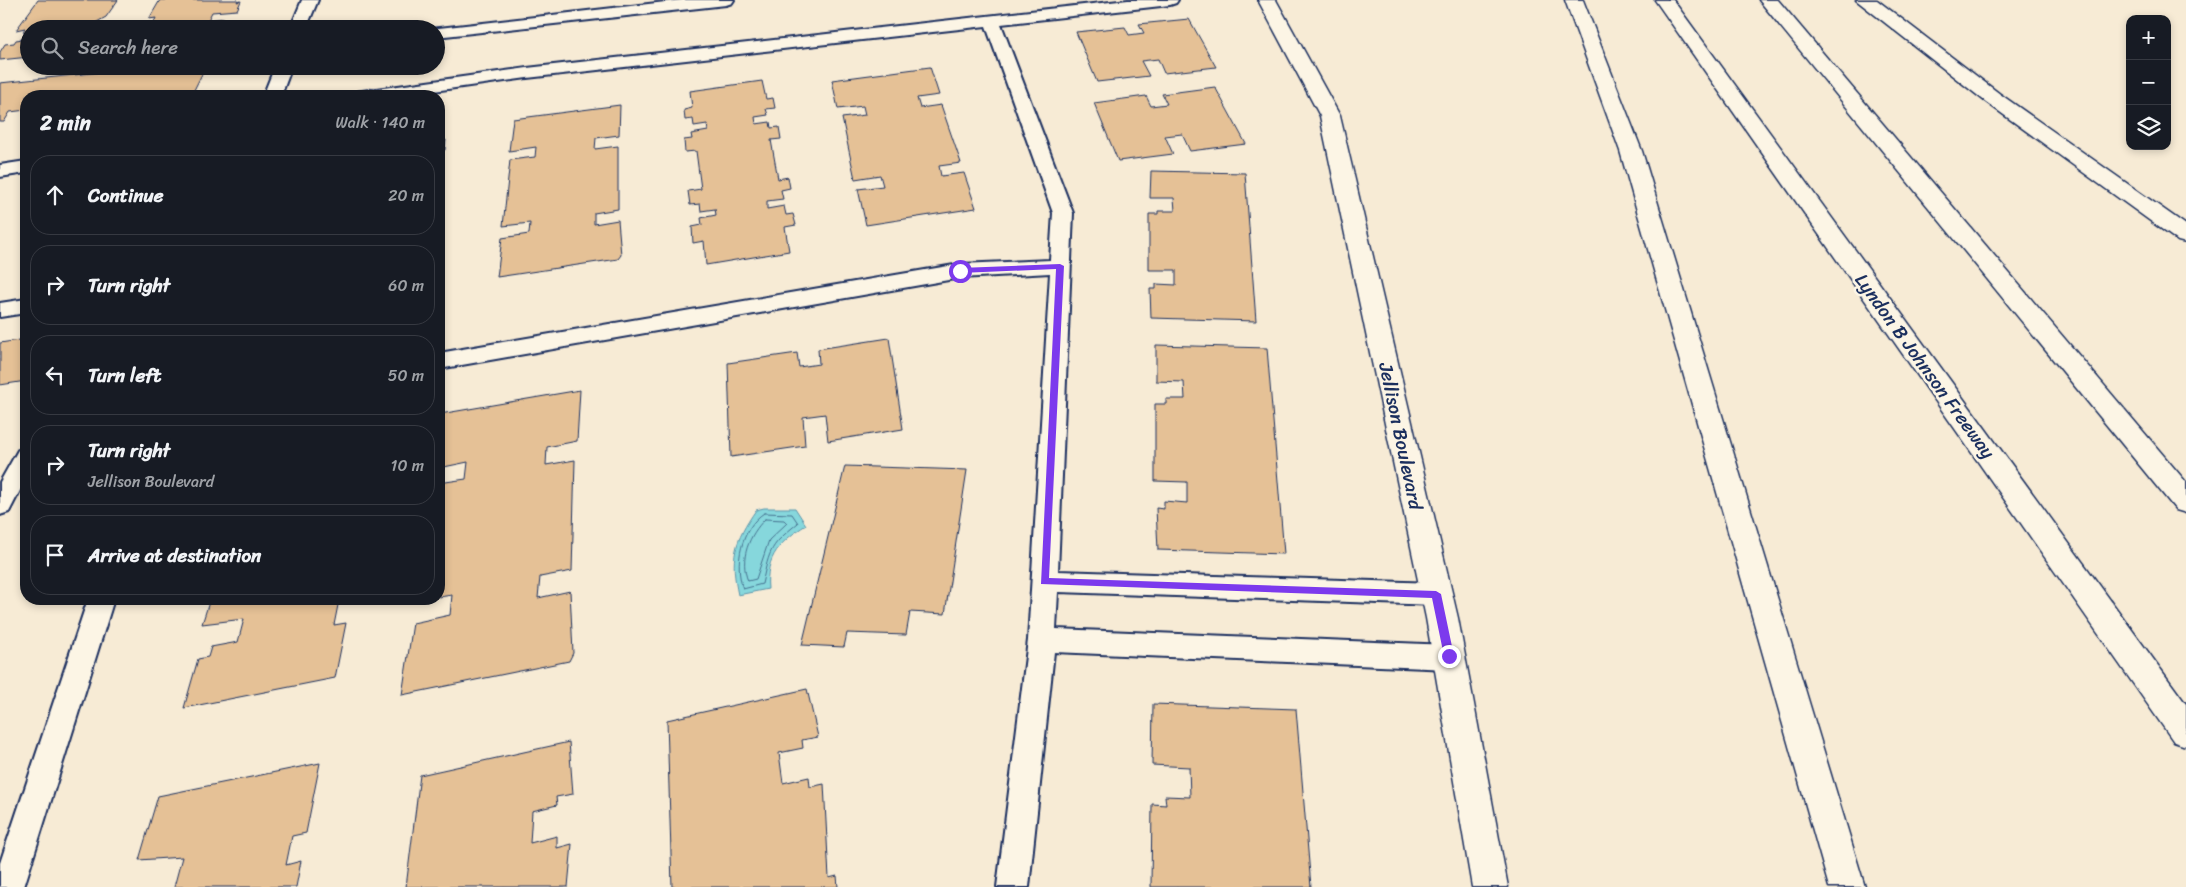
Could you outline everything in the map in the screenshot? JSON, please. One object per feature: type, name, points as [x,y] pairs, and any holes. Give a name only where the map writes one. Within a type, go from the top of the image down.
[{"type":"main road","name":"Jellison Boulevard","points":[[1267,0],[1330,116],[1449,656],[1490,887]]},
{"type":"main road","points":[[1574,0],[1631,151],[1847,887]]},
{"type":"main road","name":"Lyndon B Johnson Freeway","points":[[1664,0],[2186,732]]},
{"type":"main road","points":[[1768,0],[2186,502]]},
{"type":"main road","points":[[1864,0],[2001,104],[2186,236]]},
{"type":"lane","points":[[302,20],[310,0]]},
{"type":"lane","points":[[445,31],[726,0]]},
{"type":"lane","points":[[405,90],[527,73],[1170,0]]},
{"type":"lane","points":[[992,21],[1063,213],[1042,640],[1013,887]]},
{"type":"lane","points":[[274,90],[280,75]]},
{"type":"lane","points":[[0,171],[20,168]]},
{"type":"lane","points":[[445,360],[960,271],[1060,266]]},
{"type":"lane","points":[[0,310],[20,307]]},
{"type":"lane","points":[[0,504],[20,467]]},
{"type":"lane","points":[[1044,581],[1436,594]]},
{"type":"lane","points":[[8,887],[100,605]]},
{"type":"lane","points":[[1042,640],[1449,656]]},
{"type":"water","points":[[764,508],[795,508],[806,525],[789,537],[776,551],[769,567],[768,589],[738,595],[734,571],[736,551],[743,532],[756,510]]},
{"type":"building","points":[[38,0],[118,0],[106,17],[100,20],[23,20]]},
{"type":"building","points":[[160,0],[241,1],[237,10],[212,12],[208,20],[149,19]]},
{"type":"building","points":[[1189,19],[1216,67],[1164,73],[1158,59],[1141,61],[1149,76],[1097,82],[1076,32],[1125,27],[1129,35],[1144,33],[1139,24]]},
{"type":"building","points":[[20,39],[20,58],[0,60],[0,52],[5,44],[14,43],[16,40]]},
{"type":"building","points":[[930,67],[939,95],[917,98],[920,108],[941,105],[961,163],[939,166],[941,176],[964,173],[976,208],[866,225],[858,189],[883,186],[880,175],[855,179],[842,118],[865,115],[863,106],[838,109],[832,80]]},
{"type":"building","points":[[74,75],[202,75],[194,90],[20,90],[20,111],[10,112],[4,122],[0,122],[0,83]]},
{"type":"building","points":[[762,81],[766,99],[773,98],[775,108],[766,109],[768,115],[755,117],[756,124],[770,122],[771,128],[779,127],[781,139],[771,140],[778,179],[788,177],[790,188],[781,190],[783,199],[767,201],[767,209],[784,206],[786,215],[793,214],[796,225],[785,227],[789,251],[706,265],[704,241],[693,243],[692,227],[702,225],[701,218],[716,215],[715,209],[701,211],[700,204],[690,205],[688,191],[701,189],[696,151],[685,152],[684,140],[692,139],[691,134],[708,131],[707,124],[694,126],[693,119],[685,120],[684,110],[692,108],[690,91]]},
{"type":"building","points":[[1215,87],[1246,144],[1190,151],[1182,134],[1165,136],[1173,154],[1118,161],[1094,103],[1146,96],[1151,106],[1167,104],[1162,94]]},
{"type":"building","points":[[620,105],[619,135],[596,138],[595,149],[618,146],[618,209],[594,213],[594,224],[618,220],[621,255],[618,259],[497,277],[502,238],[529,234],[530,223],[503,226],[510,160],[535,157],[536,147],[509,151],[513,119]]},
{"type":"building","points":[[1151,171],[1245,173],[1256,321],[1151,318],[1150,289],[1156,289],[1156,284],[1176,285],[1176,270],[1149,270],[1149,214],[1158,214],[1158,211],[1175,211],[1174,198],[1150,198]]},
{"type":"building","points":[[889,338],[903,429],[828,441],[825,414],[803,417],[805,446],[731,457],[728,363],[797,353],[799,367],[819,364],[818,349]]},
{"type":"building","points":[[20,340],[20,382],[0,385],[0,343]]},
{"type":"building","points":[[1156,345],[1267,348],[1284,554],[1158,550],[1156,508],[1164,509],[1164,501],[1187,503],[1187,482],[1155,481],[1155,404],[1166,404],[1166,399],[1185,399],[1184,382],[1156,381]]},
{"type":"building","points":[[580,390],[577,441],[547,447],[546,465],[575,460],[572,571],[540,577],[538,598],[570,591],[573,653],[569,661],[402,695],[413,623],[450,615],[452,595],[445,596],[445,482],[466,479],[468,462],[445,467],[445,413]]},
{"type":"building","points":[[845,466],[967,470],[945,614],[910,612],[906,635],[847,633],[844,647],[802,645]]},
{"type":"building","points":[[208,605],[338,605],[334,625],[346,623],[335,678],[184,708],[198,659],[208,657],[211,647],[238,642],[244,619],[202,624]]},
{"type":"building","points":[[807,689],[818,737],[802,740],[803,748],[779,753],[783,783],[809,777],[810,787],[824,784],[829,878],[837,876],[838,887],[672,887],[667,720]]},
{"type":"building","points":[[1153,704],[1296,709],[1311,887],[1151,887],[1152,804],[1166,805],[1165,796],[1190,797],[1189,767],[1152,765]]},
{"type":"building","points":[[569,742],[573,794],[556,797],[557,805],[532,811],[530,843],[557,836],[557,848],[572,844],[568,887],[406,887],[420,775]]},
{"type":"building","points":[[320,763],[306,833],[292,836],[286,865],[301,861],[296,887],[174,887],[182,857],[139,860],[158,796]]},
{"type":"route","points":[[960,271],[1060,266],[1044,581],[1436,594],[1449,656]]}]
